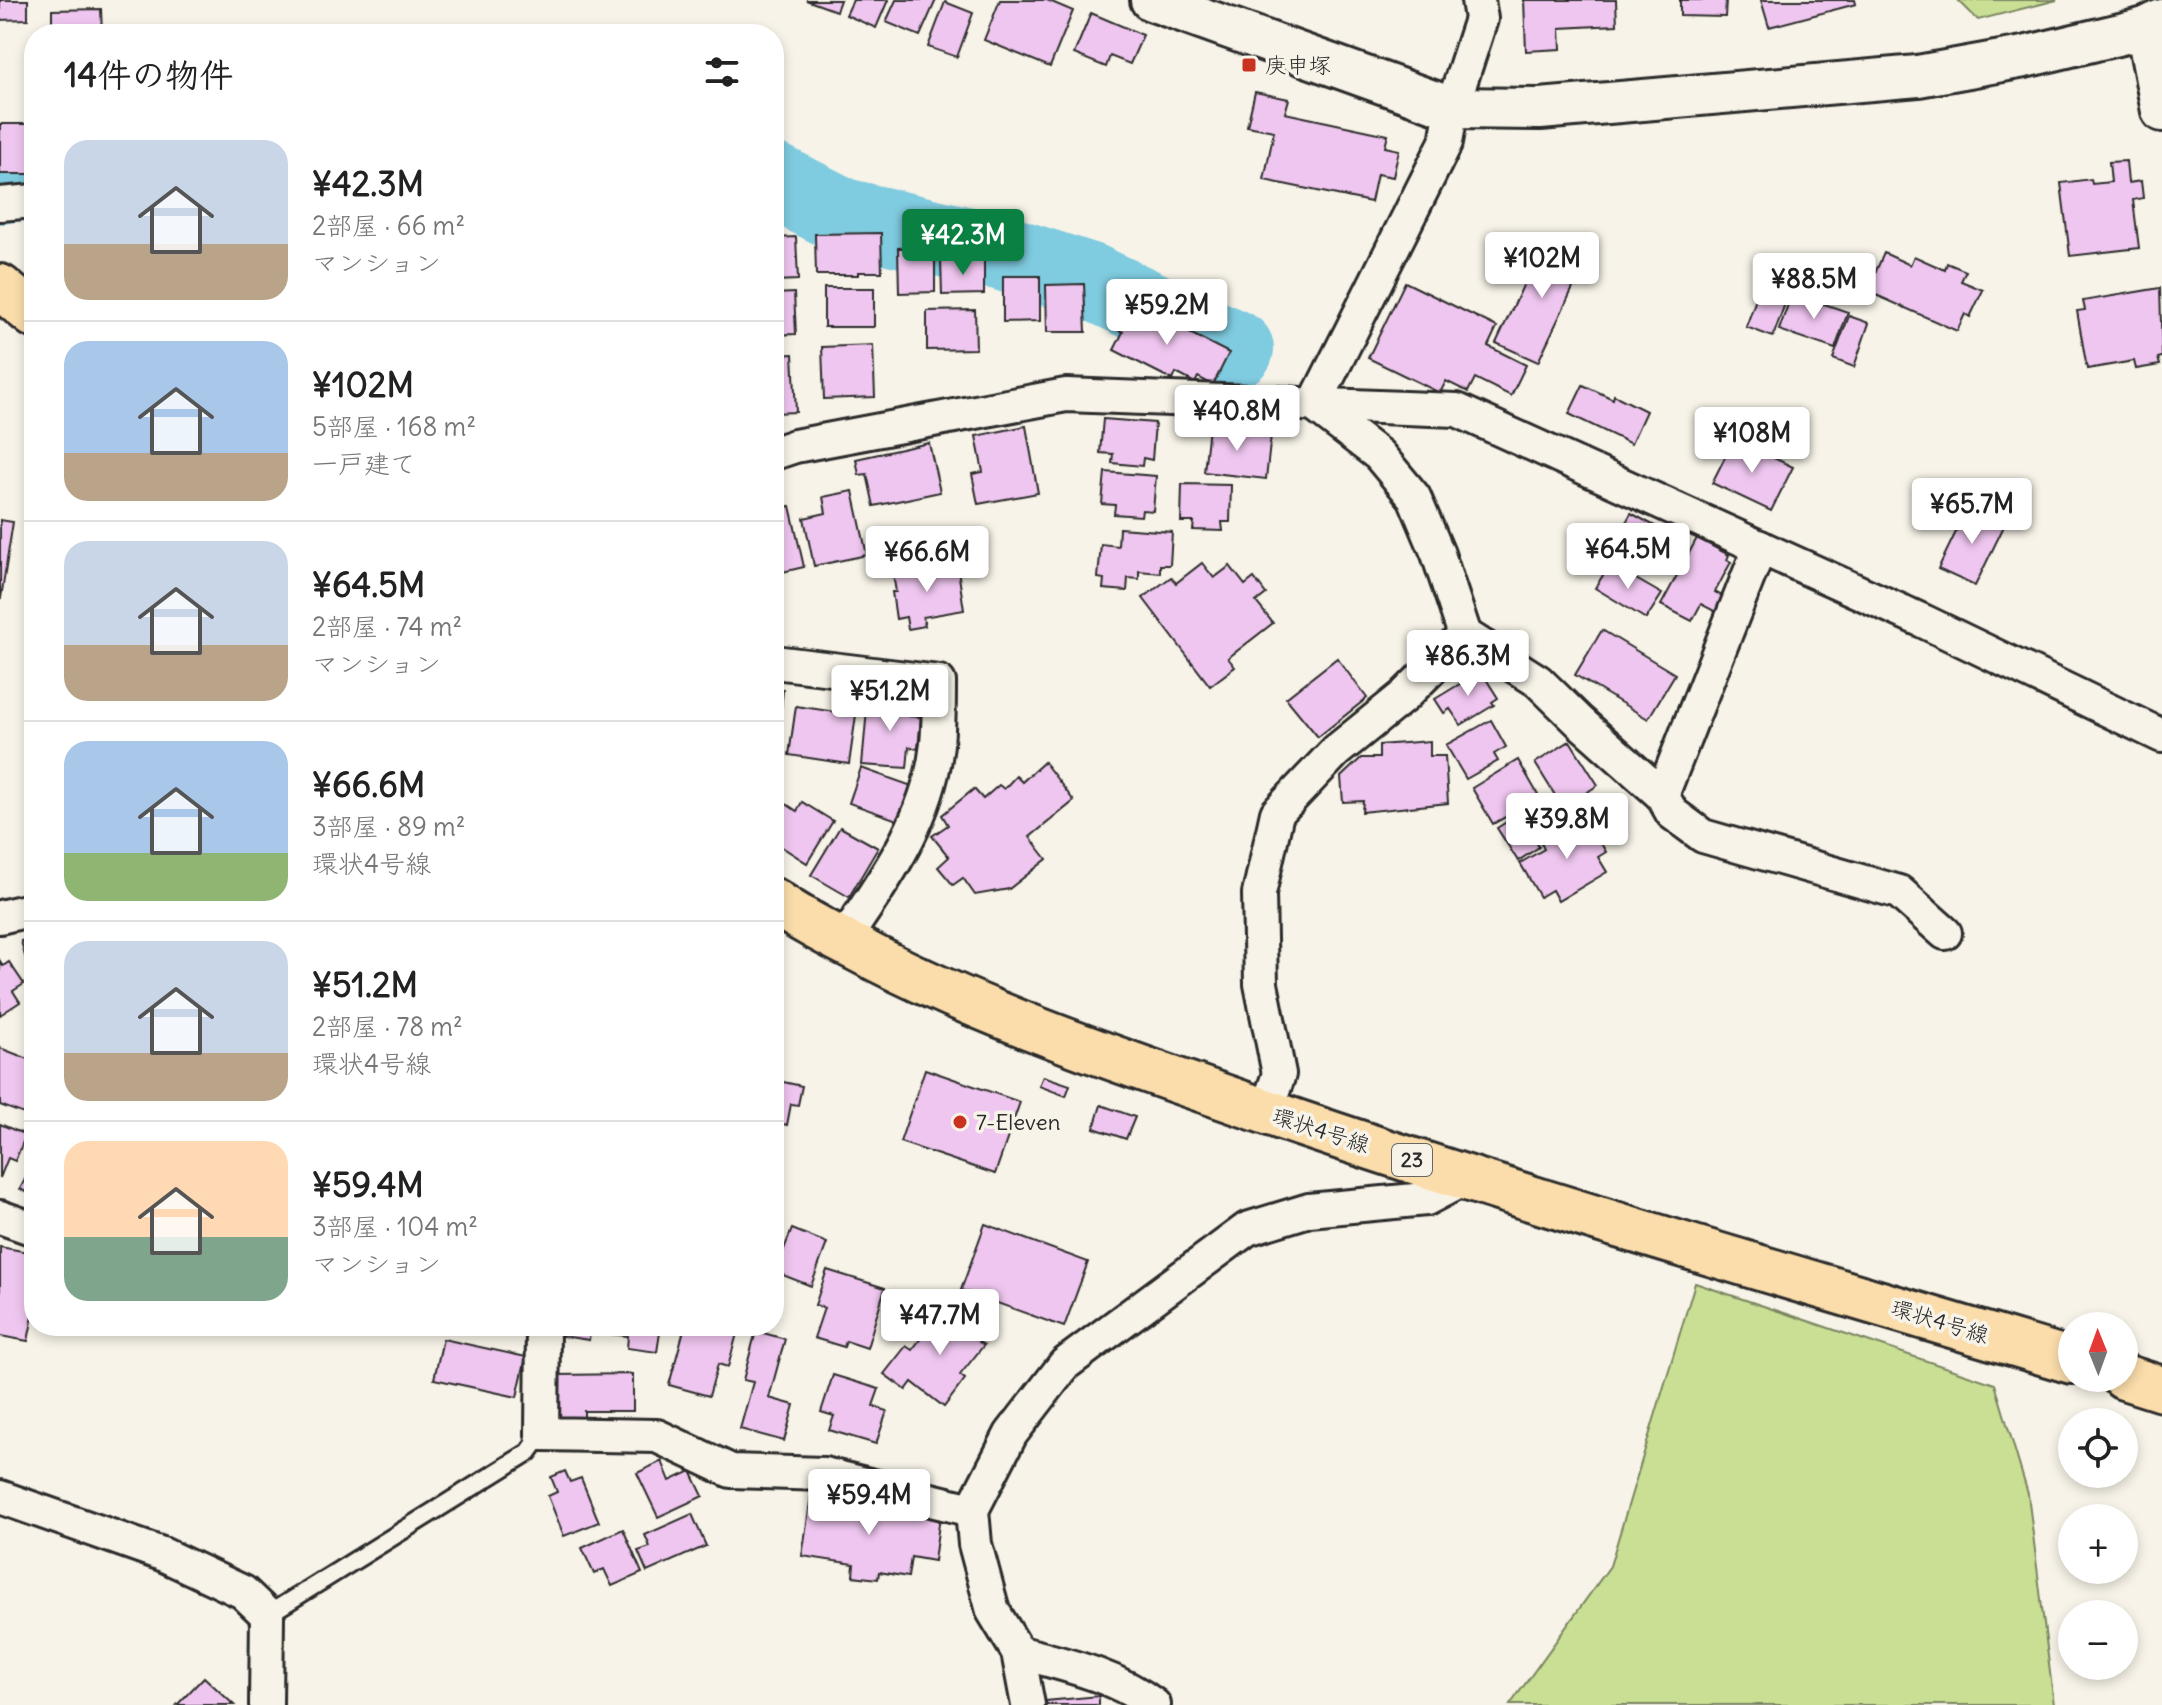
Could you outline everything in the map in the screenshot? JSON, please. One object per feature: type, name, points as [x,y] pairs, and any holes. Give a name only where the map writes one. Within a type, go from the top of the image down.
[{"type":"main road","points":[[0,287],[24,307]]},
{"type":"main road","name":"環状4号線","points":[[784,908],[810,926],[920,981],[1025,1026],[1266,1112],[1466,1178],[2058,1357]]},
{"type":"main road","points":[[2138,1381],[2162,1389]]},
{"type":"street","points":[[1151,0],[1452,108],[1540,109],[1918,76],[2024,57],[2154,24],[2162,111]]},
{"type":"street","points":[[1314,405],[1446,142],[1452,108],[1481,19],[1478,0]]},
{"type":"street","points":[[0,204],[24,202]]},
{"type":"street","points":[[784,450],[1066,395],[1457,410],[1923,621],[2162,736]]},
{"type":"street","points":[[1314,405],[1379,455],[1414,497],[1438,554],[1465,635],[1538,681],[1662,795],[1672,813],[1703,836],[1899,892],[1945,933]]},
{"type":"street","points":[[1662,795],[1760,547]]},
{"type":"street","points":[[1266,1112],[1279,1074],[1261,984],[1259,894],[1277,813],[1336,751],[1404,696],[1465,635]]},
{"type":"street","points":[[784,663],[939,682],[937,745],[924,802],[904,851],[843,941]]},
{"type":"street","points":[[0,917],[24,911]]},
{"type":"street","points":[[1028,1705],[1018,1652],[993,1611],[975,1544],[972,1510],[1011,1434],[1065,1364],[1247,1229],[1309,1210],[1426,1199],[1466,1178]]},
{"type":"street","points":[[0,1217],[24,1225]]},
{"type":"street","points":[[543,1336],[542,1434],[657,1436],[731,1471],[824,1474],[972,1510]]},
{"type":"street","points":[[0,1497],[162,1554],[243,1592],[267,1615],[266,1705]]},
{"type":"street","points":[[1018,1652],[1088,1671],[1133,1689],[1154,1705]]},
{"type":"lane","points":[[267,1615],[529,1452],[542,1434]]},
{"type":"green space","points":[[1958,0],[2057,0],[1978,20]]},
{"type":"green space","points":[[1695,1283],[1995,1384],[2028,1494],[2054,1705],[1510,1705],[1610,1566]]},
{"type":"building","points":[[0,0],[28,0],[28,19],[0,20]]},
{"type":"building","points":[[806,0],[840,0],[836,11]]},
{"type":"building","points":[[853,0],[888,0],[876,28],[846,15]]},
{"type":"building","points":[[896,0],[936,0],[920,36],[886,22]]},
{"type":"building","points":[[1000,0],[1047,0],[1073,11],[1050,67],[984,40]]},
{"type":"building","points":[[1524,0],[1616,0],[1617,25],[1560,28],[1561,49],[1526,51]]},
{"type":"building","points":[[1680,0],[1726,0],[1725,17],[1680,16]]},
{"type":"building","points":[[1761,0],[1855,0],[1856,4],[1769,27]]},
{"type":"building","points":[[945,2],[973,13],[957,57],[928,47]]},
{"type":"building","points":[[101,9],[102,24],[52,24],[52,10]]},
{"type":"building","points":[[1091,13],[1143,35],[1130,64],[1110,56],[1106,67],[1074,54]]},
{"type":"building","points":[[1255,92],[1289,99],[1285,113],[1388,135],[1385,147],[1399,150],[1393,177],[1377,174],[1371,202],[1264,180],[1274,131],[1247,126]]},
{"type":"building","points":[[0,124],[24,124],[24,174],[0,174]]},
{"type":"building","points":[[2126,161],[2128,183],[2141,181],[2143,198],[2133,200],[2139,248],[2070,256],[2061,183],[2091,179],[2092,184],[2111,182],[2109,162]]},
{"type":"building","points":[[881,233],[882,272],[816,275],[815,234]]},
{"type":"building","points":[[796,237],[798,280],[784,281],[784,238]]},
{"type":"building","points":[[1546,237],[1588,256],[1538,362],[1496,343]]},
{"type":"building","points":[[935,247],[935,292],[899,293],[898,248]]},
{"type":"building","points":[[1884,253],[1910,265],[1914,256],[1945,270],[1947,263],[1966,271],[1961,281],[1983,290],[1970,317],[1965,314],[1957,331],[1867,291]]},
{"type":"building","points":[[941,259],[984,259],[984,294],[942,295]]},
{"type":"building","points":[[1003,276],[1040,276],[1040,321],[1003,322]]},
{"type":"building","points":[[1405,282],[1497,327],[1488,346],[1526,365],[1511,396],[1475,378],[1468,392],[1446,381],[1440,393],[1368,358]]},
{"type":"building","points":[[1084,284],[1086,332],[1047,332],[1046,285]]},
{"type":"building","points":[[1777,284],[1790,289],[1773,337],[1746,327],[1761,285],[1775,290]]},
{"type":"building","points":[[824,288],[874,288],[874,327],[824,327]]},
{"type":"building","points":[[2160,288],[2160,365],[2136,369],[2134,361],[2087,369],[2077,311],[2085,310],[2083,301]]},
{"type":"building","points":[[794,293],[796,334],[784,335],[784,294]]},
{"type":"building","points":[[1792,293],[1848,312],[1835,349],[1779,330]]},
{"type":"building","points":[[1127,301],[1229,353],[1213,385],[1198,377],[1195,383],[1176,373],[1173,380],[1114,350],[1123,332],[1113,327]]},
{"type":"building","points":[[975,310],[976,349],[927,350],[927,311]]},
{"type":"building","points":[[1849,316],[1869,323],[1854,367],[1833,359]]},
{"type":"building","points":[[873,345],[875,397],[824,399],[822,347]]},
{"type":"building","points":[[784,354],[793,354],[796,412],[784,413]]},
{"type":"building","points":[[1583,385],[1613,399],[1614,395],[1646,411],[1631,444],[1569,414]]},
{"type":"building","points":[[1103,419],[1155,423],[1152,460],[1143,458],[1142,466],[1112,463],[1113,454],[1100,453]]},
{"type":"building","points":[[1026,426],[1038,493],[978,504],[972,474],[983,472],[976,436]]},
{"type":"building","points":[[1209,427],[1271,435],[1266,479],[1204,472]]},
{"type":"building","points":[[1734,439],[1793,467],[1771,511],[1712,483]]},
{"type":"building","points":[[929,443],[940,492],[874,506],[867,474],[859,475],[856,459]]},
{"type":"building","points":[[1105,472],[1156,476],[1153,511],[1142,510],[1141,516],[1114,514],[1115,505],[1102,504]]},
{"type":"building","points":[[1182,484],[1231,485],[1230,522],[1222,522],[1223,531],[1193,530],[1194,522],[1181,522]]},
{"type":"building","points":[[853,491],[867,555],[814,566],[804,518],[826,513],[823,497]]},
{"type":"building","points":[[1969,505],[2006,522],[1975,586],[1938,569]]},
{"type":"building","points":[[790,506],[804,567],[784,572],[784,507]]},
{"type":"building","points":[[1631,513],[1671,535],[1654,564],[1615,543]]},
{"type":"building","points":[[0,520],[13,522],[1,598],[0,598]]},
{"type":"building","points":[[1119,528],[1172,532],[1170,565],[1160,565],[1160,573],[1139,571],[1139,579],[1128,578],[1127,591],[1103,589],[1104,579],[1098,578],[1101,544],[1118,546]]},
{"type":"building","points":[[1697,538],[1729,555],[1727,560],[1731,562],[1715,592],[1724,597],[1716,612],[1701,604],[1692,621],[1661,605]]},
{"type":"building","points":[[957,563],[964,610],[923,617],[925,626],[908,629],[906,617],[896,619],[893,574]]},
{"type":"building","points":[[1202,563],[1214,578],[1230,566],[1245,585],[1254,578],[1266,594],[1256,602],[1273,623],[1228,658],[1235,667],[1210,686],[1143,598],[1171,577],[1176,583]]},
{"type":"building","points":[[1610,564],[1662,594],[1646,619],[1595,588]]},
{"type":"building","points":[[1602,630],[1675,674],[1648,719],[1575,675]]},
{"type":"building","points":[[1337,658],[1367,698],[1318,737],[1286,698]]},
{"type":"building","points":[[1481,671],[1498,698],[1492,702],[1494,705],[1461,725],[1450,709],[1444,713],[1435,699]]},
{"type":"building","points":[[868,698],[909,701],[908,716],[921,717],[918,749],[909,747],[907,768],[862,765]]},
{"type":"building","points":[[796,706],[856,715],[849,764],[789,755]]},
{"type":"building","points":[[1491,720],[1506,747],[1494,754],[1498,761],[1466,779],[1446,745]]},
{"type":"building","points":[[1430,741],[1430,756],[1445,756],[1448,803],[1362,812],[1363,801],[1343,802],[1341,777],[1361,758],[1379,758],[1379,745]]},
{"type":"building","points":[[1570,741],[1598,785],[1563,808],[1535,763]]},
{"type":"building","points":[[1518,760],[1540,798],[1493,824],[1472,788]]},
{"type":"building","points":[[1044,762],[1074,801],[1030,837],[1047,859],[1009,889],[975,895],[963,878],[953,885],[938,867],[949,857],[932,836],[948,825],[942,815],[974,789],[983,799],[999,785],[1004,789],[1016,776],[1022,782]]},
{"type":"building","points":[[861,768],[912,786],[900,821],[849,803]]},
{"type":"building","points":[[1541,800],[1557,827],[1535,840],[1539,847],[1518,861],[1497,828]]},
{"type":"building","points":[[802,802],[833,821],[807,863],[784,848],[784,803],[797,811]]},
{"type":"building","points":[[1585,816],[1606,852],[1598,857],[1607,872],[1558,901],[1552,890],[1540,897],[1520,863],[1544,849],[1541,843]]},
{"type":"building","points":[[840,827],[878,848],[849,897],[811,875]]},
{"type":"building","points":[[0,961],[3,966],[9,962],[24,984],[13,991],[20,1002],[0,1015]]},
{"type":"building","points":[[0,1048],[24,1057],[24,1114],[0,1105]]},
{"type":"building","name":"7-Eleven","points":[[925,1069],[1020,1102],[995,1174],[900,1142]]},
{"type":"building","points":[[1043,1076],[1070,1085],[1066,1096],[1039,1086]]},
{"type":"building","points":[[784,1082],[802,1086],[798,1105],[791,1104],[787,1125],[784,1124]]},
{"type":"building","points":[[1101,1105],[1135,1117],[1126,1139],[1094,1128]]},
{"type":"building","points":[[0,1124],[24,1134],[24,1140],[15,1161],[8,1158],[0,1178]]},
{"type":"building","points":[[985,1224],[1088,1262],[1064,1327],[961,1290]]},
{"type":"building","points":[[792,1229],[827,1243],[811,1286],[784,1276],[784,1249]]},
{"type":"building","points":[[0,1247],[24,1251],[24,1336],[29,1336],[28,1341],[0,1336]]},
{"type":"building","points":[[827,1270],[885,1288],[867,1348],[846,1341],[844,1347],[814,1338],[824,1308],[815,1305]]},
{"type":"building","points":[[962,1308],[988,1330],[979,1342],[984,1345],[960,1375],[965,1379],[944,1407],[912,1382],[906,1390],[884,1374],[906,1346],[912,1350],[938,1316],[949,1325]]},
{"type":"building","points":[[562,1336],[590,1336],[589,1340]]},
{"type":"building","points":[[628,1336],[659,1336],[657,1352],[627,1348]]},
{"type":"building","points":[[682,1336],[736,1336],[728,1367],[718,1364],[709,1396],[669,1385]]},
{"type":"building","points":[[755,1336],[785,1339],[769,1398],[794,1405],[784,1441],[740,1429],[753,1382],[743,1380]]},
{"type":"building","points":[[443,1339],[526,1357],[517,1397],[434,1379]]},
{"type":"building","points":[[633,1374],[633,1411],[584,1411],[584,1419],[558,1420],[557,1375]]},
{"type":"building","points":[[833,1375],[879,1389],[873,1406],[887,1411],[876,1444],[829,1430],[834,1416],[821,1412]]},
{"type":"building","points":[[662,1461],[670,1481],[691,1471],[703,1496],[658,1517],[637,1473]]},
{"type":"building","points":[[565,1471],[570,1482],[581,1478],[599,1522],[564,1536],[548,1496],[557,1492],[551,1477]]},
{"type":"building","points":[[811,1496],[940,1516],[934,1561],[911,1557],[908,1577],[879,1572],[878,1579],[853,1576],[854,1564],[802,1556]]},
{"type":"building","points":[[692,1514],[706,1546],[647,1572],[638,1551],[650,1547],[645,1535]]},
{"type":"building","points":[[623,1529],[642,1573],[612,1586],[604,1569],[594,1574],[582,1548]]},
{"type":"building","points":[[204,1677],[234,1705],[177,1705]]},
{"type":"building","points":[[1099,1696],[1099,1705],[1046,1705],[1046,1701]]},
{"type":"waterway","points":[[0,186],[24,182]]},
{"type":"waterway","points":[[784,186],[843,216],[1003,253],[1090,281],[1236,349]]},
{"type":"place","name":"庚申塚","points":[[1249,65]]},
{"type":"place","name":"7-Eleven","points":[[960,1122]]}]
